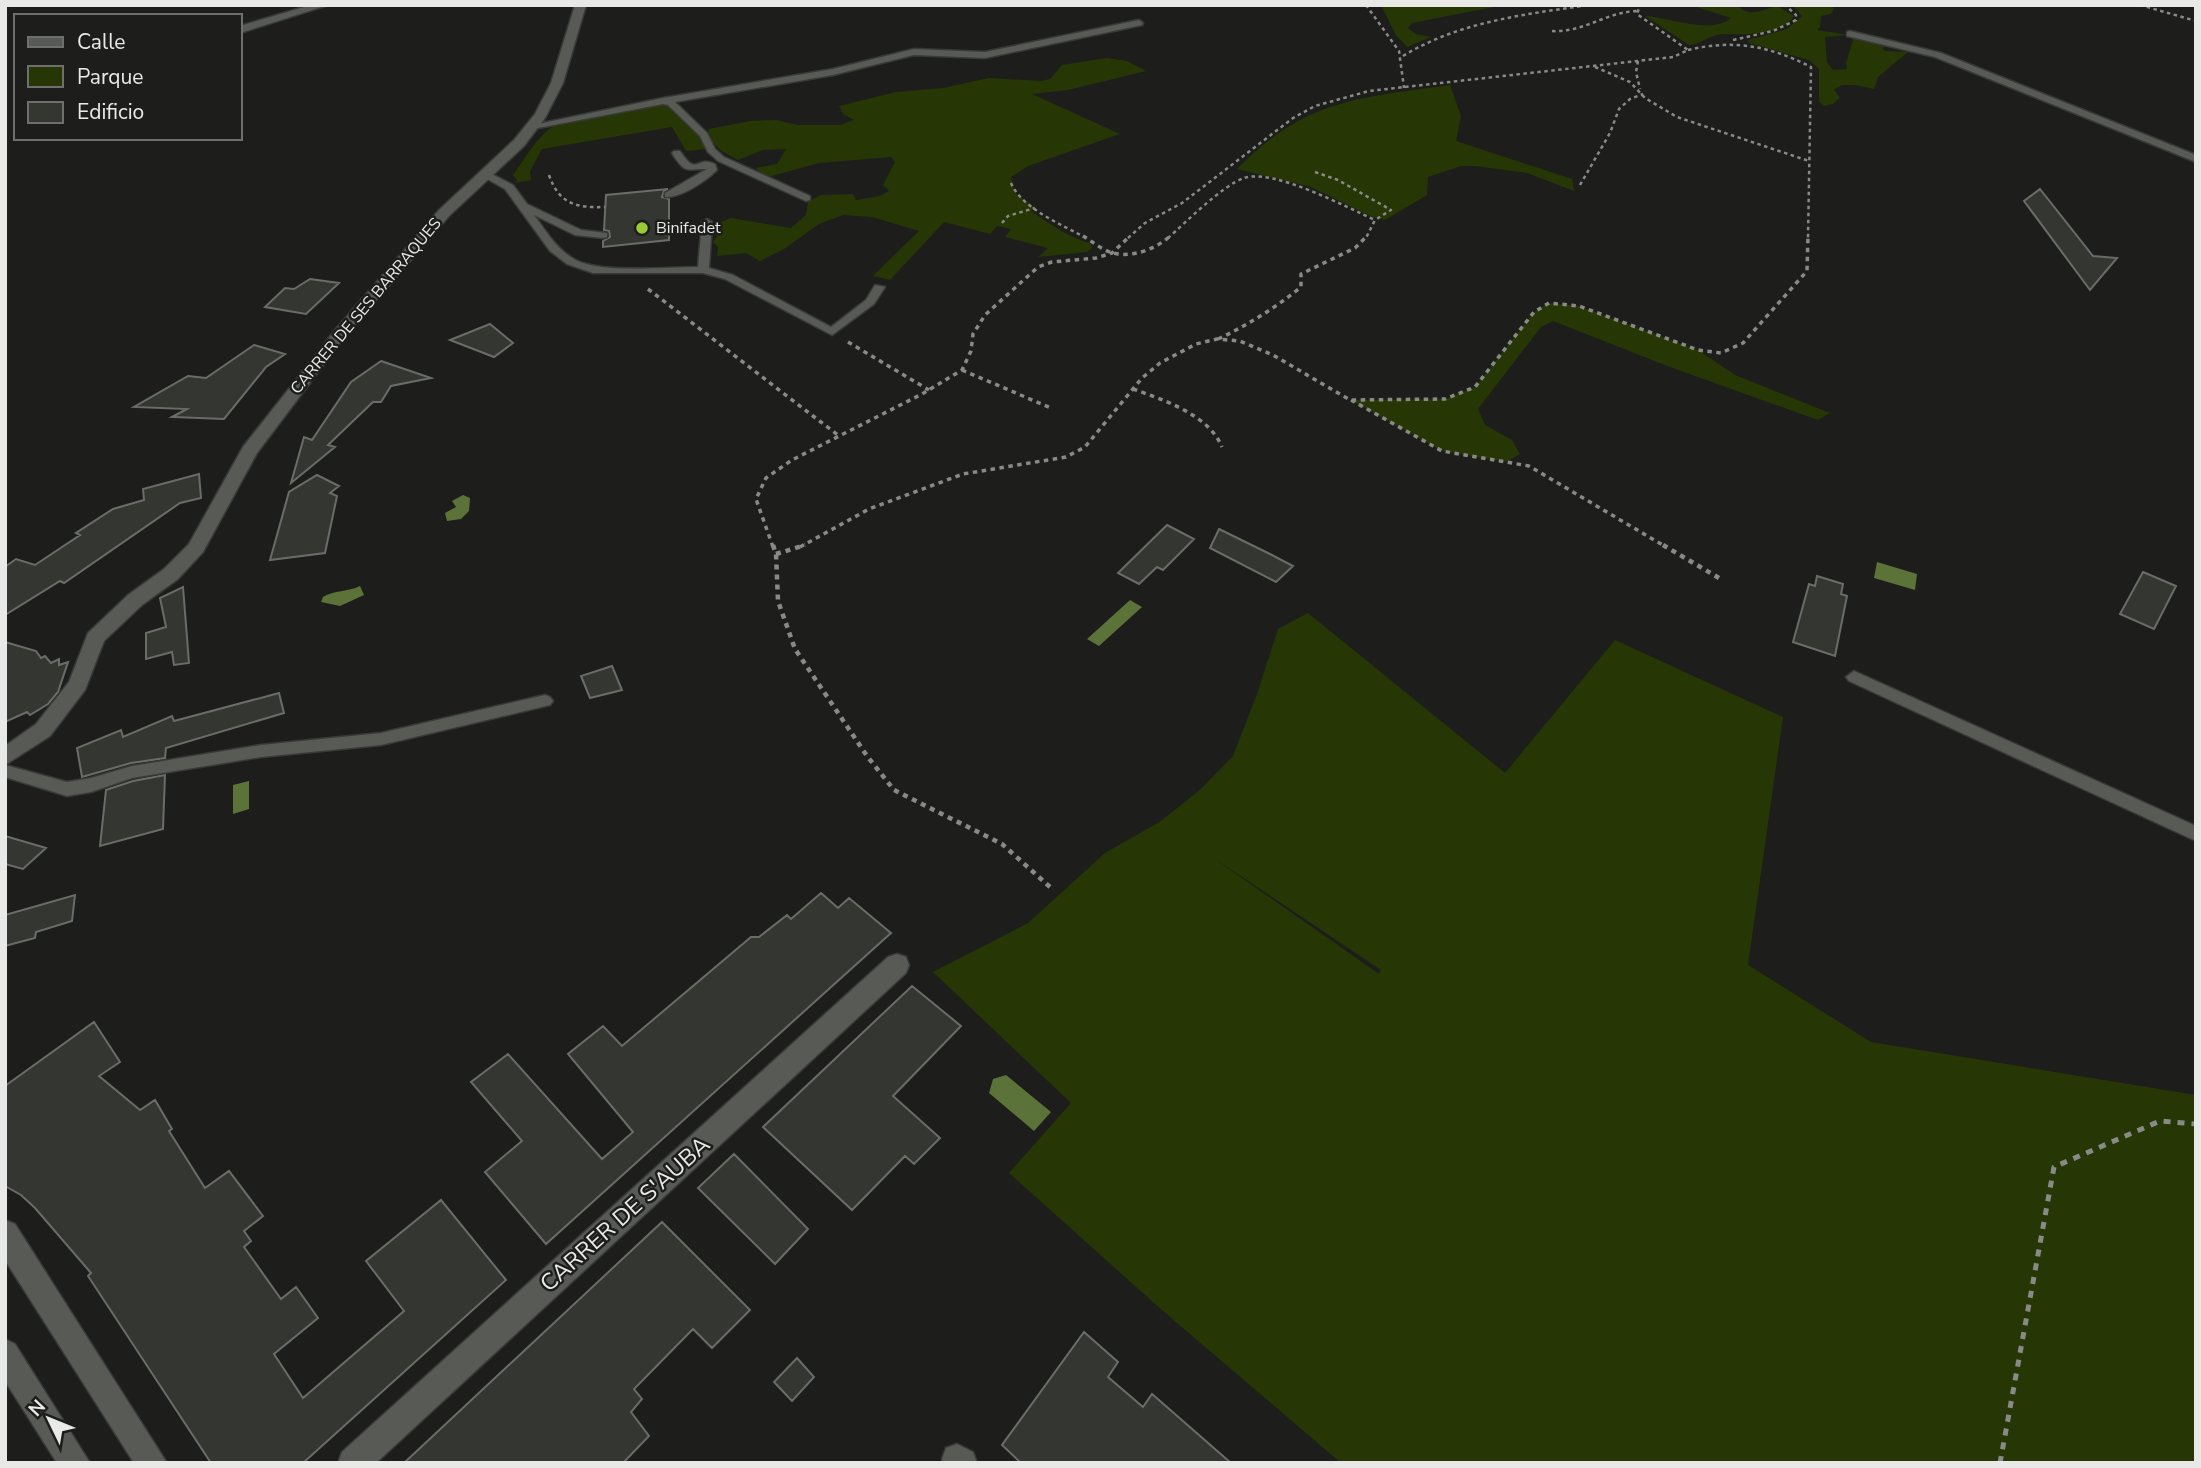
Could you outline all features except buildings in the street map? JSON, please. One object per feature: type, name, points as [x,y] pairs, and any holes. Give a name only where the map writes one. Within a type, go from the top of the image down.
[{"type":"main road","points":[[242,29],[323,5]]},
{"type":"main road","name":"CARRER DE SES BARRAQUES","points":[[5,757],[43,730],[78,685],[94,638],[135,600],[171,574],[196,548],[249,451],[341,331],[444,213],[519,143],[541,116],[557,83],[580,5]]},
{"type":"main road","name":"CARRER DE S'AUBA","points":[[353,1463],[897,965]]},
{"type":"main road","points":[[5,1234],[152,1463]]},
{"type":"main road","points":[[5,1354],[75,1463]]},
{"type":"lane","points":[[533,126],[833,72],[914,52],[985,55],[1139,23]]},
{"type":"lane","points":[[1850,34],[1938,55],[2196,159]]},
{"type":"lane","points":[[663,101],[682,111],[722,159],[806,198]]},
{"type":"lane","points":[[669,195],[712,170],[709,164],[692,169],[685,166],[677,153]]},
{"type":"lane","points":[[486,174],[509,187],[554,249],[571,262],[593,270],[704,270],[729,277],[832,332],[870,302],[878,287]]},
{"type":"lane","points":[[521,204],[579,233],[603,234]]},
{"type":"lane","points":[[704,270],[707,222]]},
{"type":"lane","points":[[1854,677],[2196,834]]},
{"type":"lane","points":[[5,771],[67,789],[91,785],[132,772],[261,751],[381,739],[545,701]]},
{"type":"path","points":[[1366,5],[1397,43],[1403,57],[1404,88]]},
{"type":"path","points":[[1403,57],[1424,43],[1488,22],[1589,5]]},
{"type":"path","points":[[1637,11],[1640,5]]},
{"type":"path","points":[[1112,253],[1145,223],[1182,203],[1293,118],[1315,106],[1369,91],[1673,57],[1688,50],[1773,31],[1796,20],[1796,15],[1786,5]]},
{"type":"path","points":[[2140,5],[2196,21]]},
{"type":"path","points":[[1552,31],[1576,32],[1611,13],[1637,11]]},
{"type":"path","points":[[1637,11],[1637,14],[1688,50]]},
{"type":"path","points":[[1350,400],[1445,399],[1475,387],[1534,312],[1549,303],[1579,306],[1698,350],[1721,353],[1743,343],[1807,271],[1811,67],[1743,43],[1723,42]]},
{"type":"path","points":[[1638,61],[1636,72],[1640,90],[1657,107],[1677,117],[1809,161]]},
{"type":"path","points":[[1595,67],[1640,90]]},
{"type":"path","points":[[1580,184],[1610,133],[1619,109],[1630,99],[1643,94]]},
{"type":"path","points":[[1217,340],[1284,301],[1301,287],[1301,274],[1314,264],[1358,247],[1372,234],[1375,220],[1391,210],[1339,180],[1315,172]]},
{"type":"path","points":[[549,175],[554,191],[565,203],[574,207],[605,207]]},
{"type":"path","points":[[1050,887],[1002,844],[894,790],[867,756],[795,649],[778,601],[776,554],[756,499],[766,478],[792,460],[929,390],[962,370],[971,351],[973,334],[985,315],[1038,267],[1052,262],[1096,258],[1112,253],[1135,253],[1159,246],[1207,203],[1244,178],[1270,178],[1302,188],[1375,220]]},
{"type":"path","points":[[1011,183],[1015,193],[1035,208],[1112,253]]},
{"type":"path","points":[[1002,223],[1008,216],[1035,208]]},
{"type":"path","points":[[623,270],[839,436]]},
{"type":"path","points":[[832,332],[929,390]]},
{"type":"path","points":[[776,554],[805,545],[869,509],[963,474],[1066,457],[1085,447],[1133,389],[1160,363],[1196,344],[1217,340],[1240,341],[1273,355],[1442,451],[1529,466],[1718,578]]},
{"type":"path","points":[[962,370],[1051,408]]},
{"type":"path","points":[[1133,389],[1155,397],[1211,428],[1221,438],[1222,447]]},
{"type":"path","points":[[2000,1463],[2054,1167],[2160,1121],[2196,1124]]},
{"type":"green space","points":[[1381,5],[1504,5],[1412,23],[1408,28],[1416,34],[1431,37],[1407,47],[1396,35]]},
{"type":"green space","points":[[1690,5],[1737,5],[1752,12],[1777,6],[1794,16],[1781,27],[1772,30],[1753,34],[1721,34],[1689,45],[1645,16],[1702,25],[1723,23],[1731,18]]},
{"type":"green space","points":[[1792,5],[1827,5],[1834,8],[1831,14],[1821,16],[1817,30],[1849,35],[1825,37],[1827,62],[1833,70],[1847,69],[1846,63],[1853,40],[1851,37],[1854,36],[1891,45],[1882,48],[1885,51],[1908,52],[1878,77],[1874,89],[1842,85],[1834,90],[1840,98],[1833,104],[1824,106],[1819,101],[1819,69],[1809,60],[1749,43],[1748,40],[1787,29],[1802,16]]},
{"type":"green space","points":[[1107,58],[1127,61],[1146,71],[1068,90],[1032,94],[1120,134],[1028,166],[1011,177],[1015,193],[1035,208],[1031,211],[1067,234],[1090,243],[1092,248],[1087,252],[1038,257],[1048,248],[1005,237],[1011,229],[997,226],[990,234],[944,222],[890,280],[873,276],[919,231],[872,217],[843,215],[819,224],[784,249],[760,261],[746,253],[717,256],[718,247],[713,242],[721,231],[721,222],[731,218],[791,228],[806,215],[808,202],[821,195],[853,194],[856,200],[880,196],[889,191],[883,185],[895,162],[891,157],[819,163],[768,177],[755,168],[777,164],[786,149],[763,150],[738,160],[715,145],[708,129],[751,121],[776,120],[798,125],[840,125],[854,120],[843,114],[839,106],[896,92],[943,88],[989,78],[1041,81],[1050,79],[1062,65]]},
{"type":"green space","points":[[1450,85],[1461,116],[1456,141],[1572,179],[1574,191],[1527,173],[1461,166],[1428,177],[1427,195],[1385,220],[1372,217],[1311,187],[1237,169],[1286,128],[1310,115],[1361,99]]},
{"type":"green space","points":[[659,104],[681,114],[693,127],[706,149],[686,151],[672,127],[542,149],[530,171],[531,180],[515,183],[517,180],[513,175],[534,145],[553,126],[561,122]]},
{"type":"green space","points":[[1549,303],[1579,306],[1698,350],[1735,375],[1830,413],[1818,420],[1670,367],[1553,321],[1541,327],[1478,409],[1485,425],[1512,440],[1520,454],[1506,462],[1442,451],[1350,400],[1445,399],[1475,387],[1534,312]]},
{"type":"green space","points":[[1308,613],[1505,773],[1615,640],[1783,717],[1748,965],[1871,1042],[2196,1095],[2196,1463],[1341,1463],[1163,1311],[1009,1173],[1071,1103],[933,972],[1028,923],[1105,853],[1161,821],[1201,789],[1233,756],[1278,629]],"holes":[[[1215,859],[1381,970],[1379,974]]]},
{"type":"shaded area","points":[[463,495],[470,498],[469,511],[461,519],[447,521],[445,513],[456,507],[452,501]]},
{"type":"shaded area","points":[[1877,562],[1917,574],[1915,590],[1874,578]]},
{"type":"shaded area","points":[[360,586],[364,595],[340,606],[321,602],[327,595]]},
{"type":"shaded area","points":[[1130,600],[1142,607],[1099,646],[1087,639]]},
{"type":"shaded area","points":[[249,781],[249,809],[233,814],[233,785]]},
{"type":"shaded area","points":[[1006,1075],[1051,1112],[1034,1131],[989,1093],[993,1079]]},
{"type":"place","name":"Binifadet","points":[[642,228]]}]
